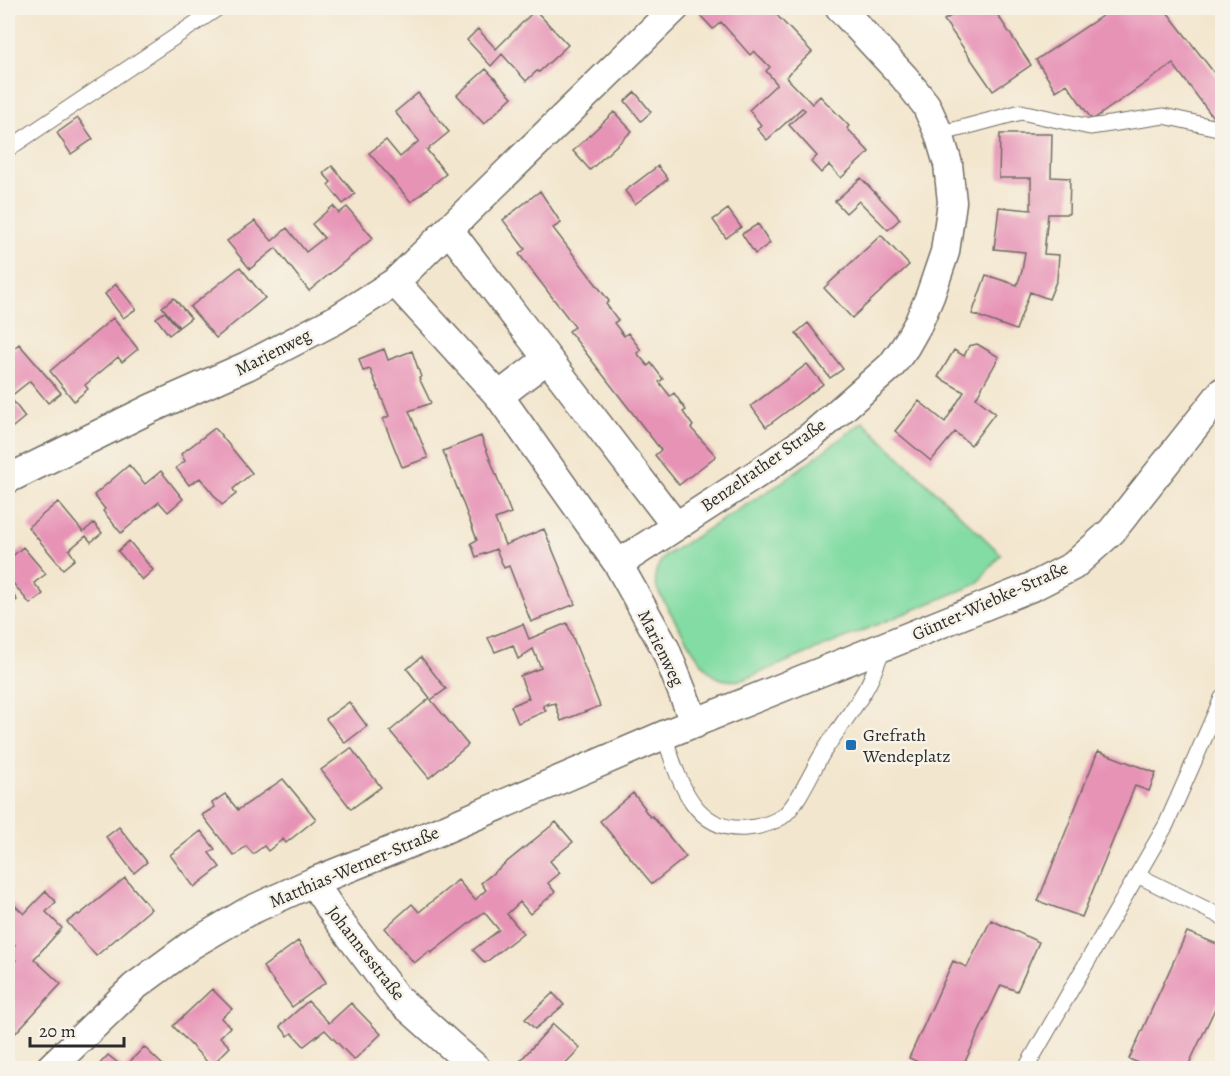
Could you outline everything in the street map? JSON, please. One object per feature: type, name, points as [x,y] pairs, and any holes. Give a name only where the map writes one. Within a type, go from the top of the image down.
[{"type":"street","points":[[394,282],[675,8]]},
{"type":"street","name":"Benzelrather Straße","points":[[618,564],[810,437],[891,366],[918,324],[945,252],[952,202],[948,164],[939,134],[926,105],[904,76],[840,8]]},
{"type":"street","points":[[449,230],[675,525]]},
{"type":"street","name":"Marienweg","points":[[8,479],[152,408],[257,360],[337,319],[394,282],[499,396],[618,564],[665,648],[695,724]]},
{"type":"street","points":[[499,396],[547,359]]},
{"type":"street","name":"Günter-Wiebke-Straße","points":[[695,724],[1034,586],[1073,566],[1112,531],[1222,392]]},
{"type":"street","name":"Matthias-Werner-Straße","points":[[50,1068],[134,987],[191,945],[247,912],[664,735],[695,724]]},
{"type":"street","name":"Johannesstraße","points":[[314,882],[338,920],[396,997],[476,1068]]},
{"type":"lane","points":[[8,149],[218,8]]},
{"type":"lane","points":[[939,134],[1021,112],[1090,127],[1164,116],[1222,129]]},
{"type":"lane","points":[[664,735],[678,780],[689,799],[706,818],[735,829],[759,827],[783,816],[801,792],[823,752],[866,688],[883,648]]},
{"type":"lane","points":[[1026,1068],[1166,825],[1222,698]]},
{"type":"lane","points":[[1137,875],[1222,916]]},
{"type":"green space","points":[[863,422],[1001,554],[977,584],[742,680],[728,680],[715,676],[708,671],[693,650],[658,591],[655,576],[660,563],[666,555],[775,487]]},
{"type":"building","points":[[708,8],[770,8],[812,52],[786,77],[812,104],[820,96],[849,126],[847,128],[869,152],[841,178],[829,165],[821,173],[811,162],[817,156],[789,125],[805,110],[802,108],[767,140],[757,129],[761,125],[749,110],[777,84],[766,71],[770,67],[754,51],[750,55],[721,22],[713,29],[700,15]]},
{"type":"building","points":[[963,8],[993,8],[1031,65],[993,91],[944,20]]},
{"type":"building","points":[[1114,8],[1164,8],[1222,83],[1222,114],[1215,120],[1173,64],[1092,120],[1067,84],[1056,91],[1036,60]]},
{"type":"building","points":[[535,10],[568,45],[526,81],[502,54],[491,66],[467,40],[478,29],[496,49]]},
{"type":"building","points":[[486,69],[512,97],[484,124],[457,95]]},
{"type":"building","points":[[635,92],[651,112],[641,121],[625,101]]},
{"type":"building","points":[[418,93],[449,132],[427,150],[446,174],[411,202],[369,153],[386,140],[400,157],[419,141],[395,112]]},
{"type":"building","points":[[614,112],[632,131],[590,170],[573,151]]},
{"type":"building","points":[[78,118],[93,139],[71,154],[57,133]]},
{"type":"building","points":[[1000,134],[1052,134],[1051,177],[1070,178],[1069,214],[1048,214],[1044,254],[1059,255],[1057,279],[1049,299],[1030,292],[1016,330],[972,314],[986,275],[1017,285],[1025,252],[994,249],[999,207],[1031,210],[1031,178],[999,178]]},
{"type":"building","points":[[332,166],[355,194],[343,204],[328,185],[331,182],[323,173]]},
{"type":"building","points":[[658,166],[668,179],[635,204],[625,191]]},
{"type":"building","points":[[861,178],[900,219],[888,230],[859,201],[846,213],[835,201]]},
{"type":"building","points":[[540,191],[561,223],[553,228],[609,301],[606,304],[618,320],[614,323],[624,336],[628,333],[641,350],[637,353],[648,366],[651,363],[663,379],[659,382],[670,396],[674,393],[686,410],[683,412],[693,426],[691,428],[716,456],[679,485],[655,455],[661,450],[569,331],[575,327],[519,254],[525,249],[503,220]]},
{"type":"building","points":[[333,206],[339,213],[347,207],[373,238],[309,291],[276,248],[250,269],[227,241],[255,221],[272,241],[287,228],[306,252],[324,238],[312,224]]},
{"type":"building","points":[[728,209],[741,227],[726,238],[713,220]]},
{"type":"building","points":[[758,224],[770,243],[755,254],[742,234]]},
{"type":"building","points":[[881,235],[909,265],[852,318],[824,288]]},
{"type":"building","points":[[240,267],[265,298],[216,338],[190,307]]},
{"type":"building","points":[[116,284],[136,309],[123,318],[105,294]]},
{"type":"building","points":[[174,298],[191,318],[179,327],[162,307]]},
{"type":"building","points":[[165,312],[178,328],[169,335],[156,318]]},
{"type":"building","points":[[113,318],[138,349],[122,362],[118,357],[85,385],[88,389],[74,401],[50,371]]},
{"type":"building","points":[[808,323],[843,369],[830,378],[796,333]]},
{"type":"building","points":[[19,344],[61,393],[48,403],[30,381],[10,397],[25,417],[8,431],[8,353]]},
{"type":"building","points":[[977,344],[999,357],[976,398],[995,413],[971,445],[955,432],[931,461],[895,431],[919,401],[945,422],[964,392],[938,377],[954,350],[964,356],[969,346]]},
{"type":"building","points":[[384,349],[388,360],[412,351],[421,377],[419,378],[431,403],[409,411],[428,458],[402,467],[383,419],[389,416],[370,369],[363,371],[359,359]]},
{"type":"building","points":[[807,364],[823,384],[766,427],[751,406]]},
{"type":"building","points":[[215,428],[252,473],[233,489],[236,494],[222,505],[200,478],[189,485],[176,468],[185,461],[181,454]]},
{"type":"building","points":[[481,436],[511,513],[495,519],[505,545],[544,529],[575,604],[531,622],[509,566],[504,568],[496,549],[476,557],[471,543],[477,540],[443,451]]},
{"type":"building","points":[[129,465],[145,484],[161,471],[183,499],[168,512],[159,502],[121,533],[103,511],[105,509],[94,495]]},
{"type":"building","points":[[58,502],[83,532],[94,523],[102,533],[91,542],[86,536],[69,550],[75,559],[63,569],[28,527]]},
{"type":"building","points":[[129,541],[153,570],[142,580],[118,551]]},
{"type":"building","points":[[23,547],[46,574],[34,583],[43,594],[30,604],[8,577],[8,560]]},
{"type":"building","points":[[8,588],[17,600],[8,608]]},
{"type":"building","points":[[567,623],[600,706],[561,721],[555,703],[548,705],[548,703],[543,706],[546,711],[518,723],[511,706],[529,698],[520,676],[541,668],[533,649],[518,659],[513,645],[495,652],[488,638],[523,624],[529,639]]},
{"type":"building","points":[[421,657],[446,689],[431,700],[468,745],[429,778],[390,731],[430,698],[407,669]]},
{"type":"building","points":[[349,702],[367,726],[345,743],[326,719]]},
{"type":"building","points":[[351,748],[381,787],[351,809],[321,770]]},
{"type":"building","points":[[1098,751],[1156,773],[1149,791],[1135,786],[1082,917],[1038,901]]},
{"type":"building","points":[[283,779],[316,819],[286,843],[283,839],[268,851],[264,846],[253,854],[246,846],[234,856],[202,815],[215,807],[212,803],[225,794],[238,810]]},
{"type":"building","points":[[633,793],[650,817],[652,816],[686,857],[652,884],[600,821]]},
{"type":"building","points":[[556,822],[573,842],[550,861],[560,873],[548,883],[555,892],[530,914],[520,902],[507,914],[523,933],[485,963],[473,950],[499,930],[484,912],[431,953],[430,951],[414,963],[385,928],[412,904],[419,912],[458,880],[475,900],[486,890],[481,883]]},
{"type":"building","points":[[119,827],[147,862],[134,873],[106,837]]},
{"type":"building","points":[[201,831],[215,849],[209,853],[220,867],[194,887],[170,855]]},
{"type":"building","points":[[125,878],[151,909],[96,956],[67,922]]},
{"type":"building","points":[[46,891],[56,902],[46,912],[62,928],[34,959],[61,984],[8,1041],[8,963],[11,966],[16,960],[8,952],[15,945],[8,938],[8,899],[24,914]]},
{"type":"building","points":[[991,920],[1039,942],[1017,991],[1001,985],[962,1068],[931,1068],[909,1058],[953,961],[967,967]]},
{"type":"building","points":[[1187,932],[1222,946],[1222,994],[1187,1068],[1151,1068],[1129,1059]]},
{"type":"building","points":[[298,941],[326,982],[292,1007],[263,967]]},
{"type":"building","points":[[212,989],[232,1009],[221,1018],[230,1027],[220,1037],[230,1047],[211,1066],[173,1026]]},
{"type":"building","points":[[553,993],[564,1005],[535,1029],[525,1019]]},
{"type":"building","points":[[308,1001],[329,1023],[351,1003],[381,1034],[354,1060],[325,1030],[304,1046],[292,1033],[288,1036],[280,1026]]},
{"type":"building","points":[[553,1024],[580,1048],[561,1068],[528,1068],[520,1061]]},
{"type":"building","points":[[144,1047],[166,1068],[124,1068]]},
{"type":"building","points":[[108,1055],[124,1068],[96,1068]]},
{"type":"place","name":"Grefrath Wendeplatz","points":[[851,745]]}]
